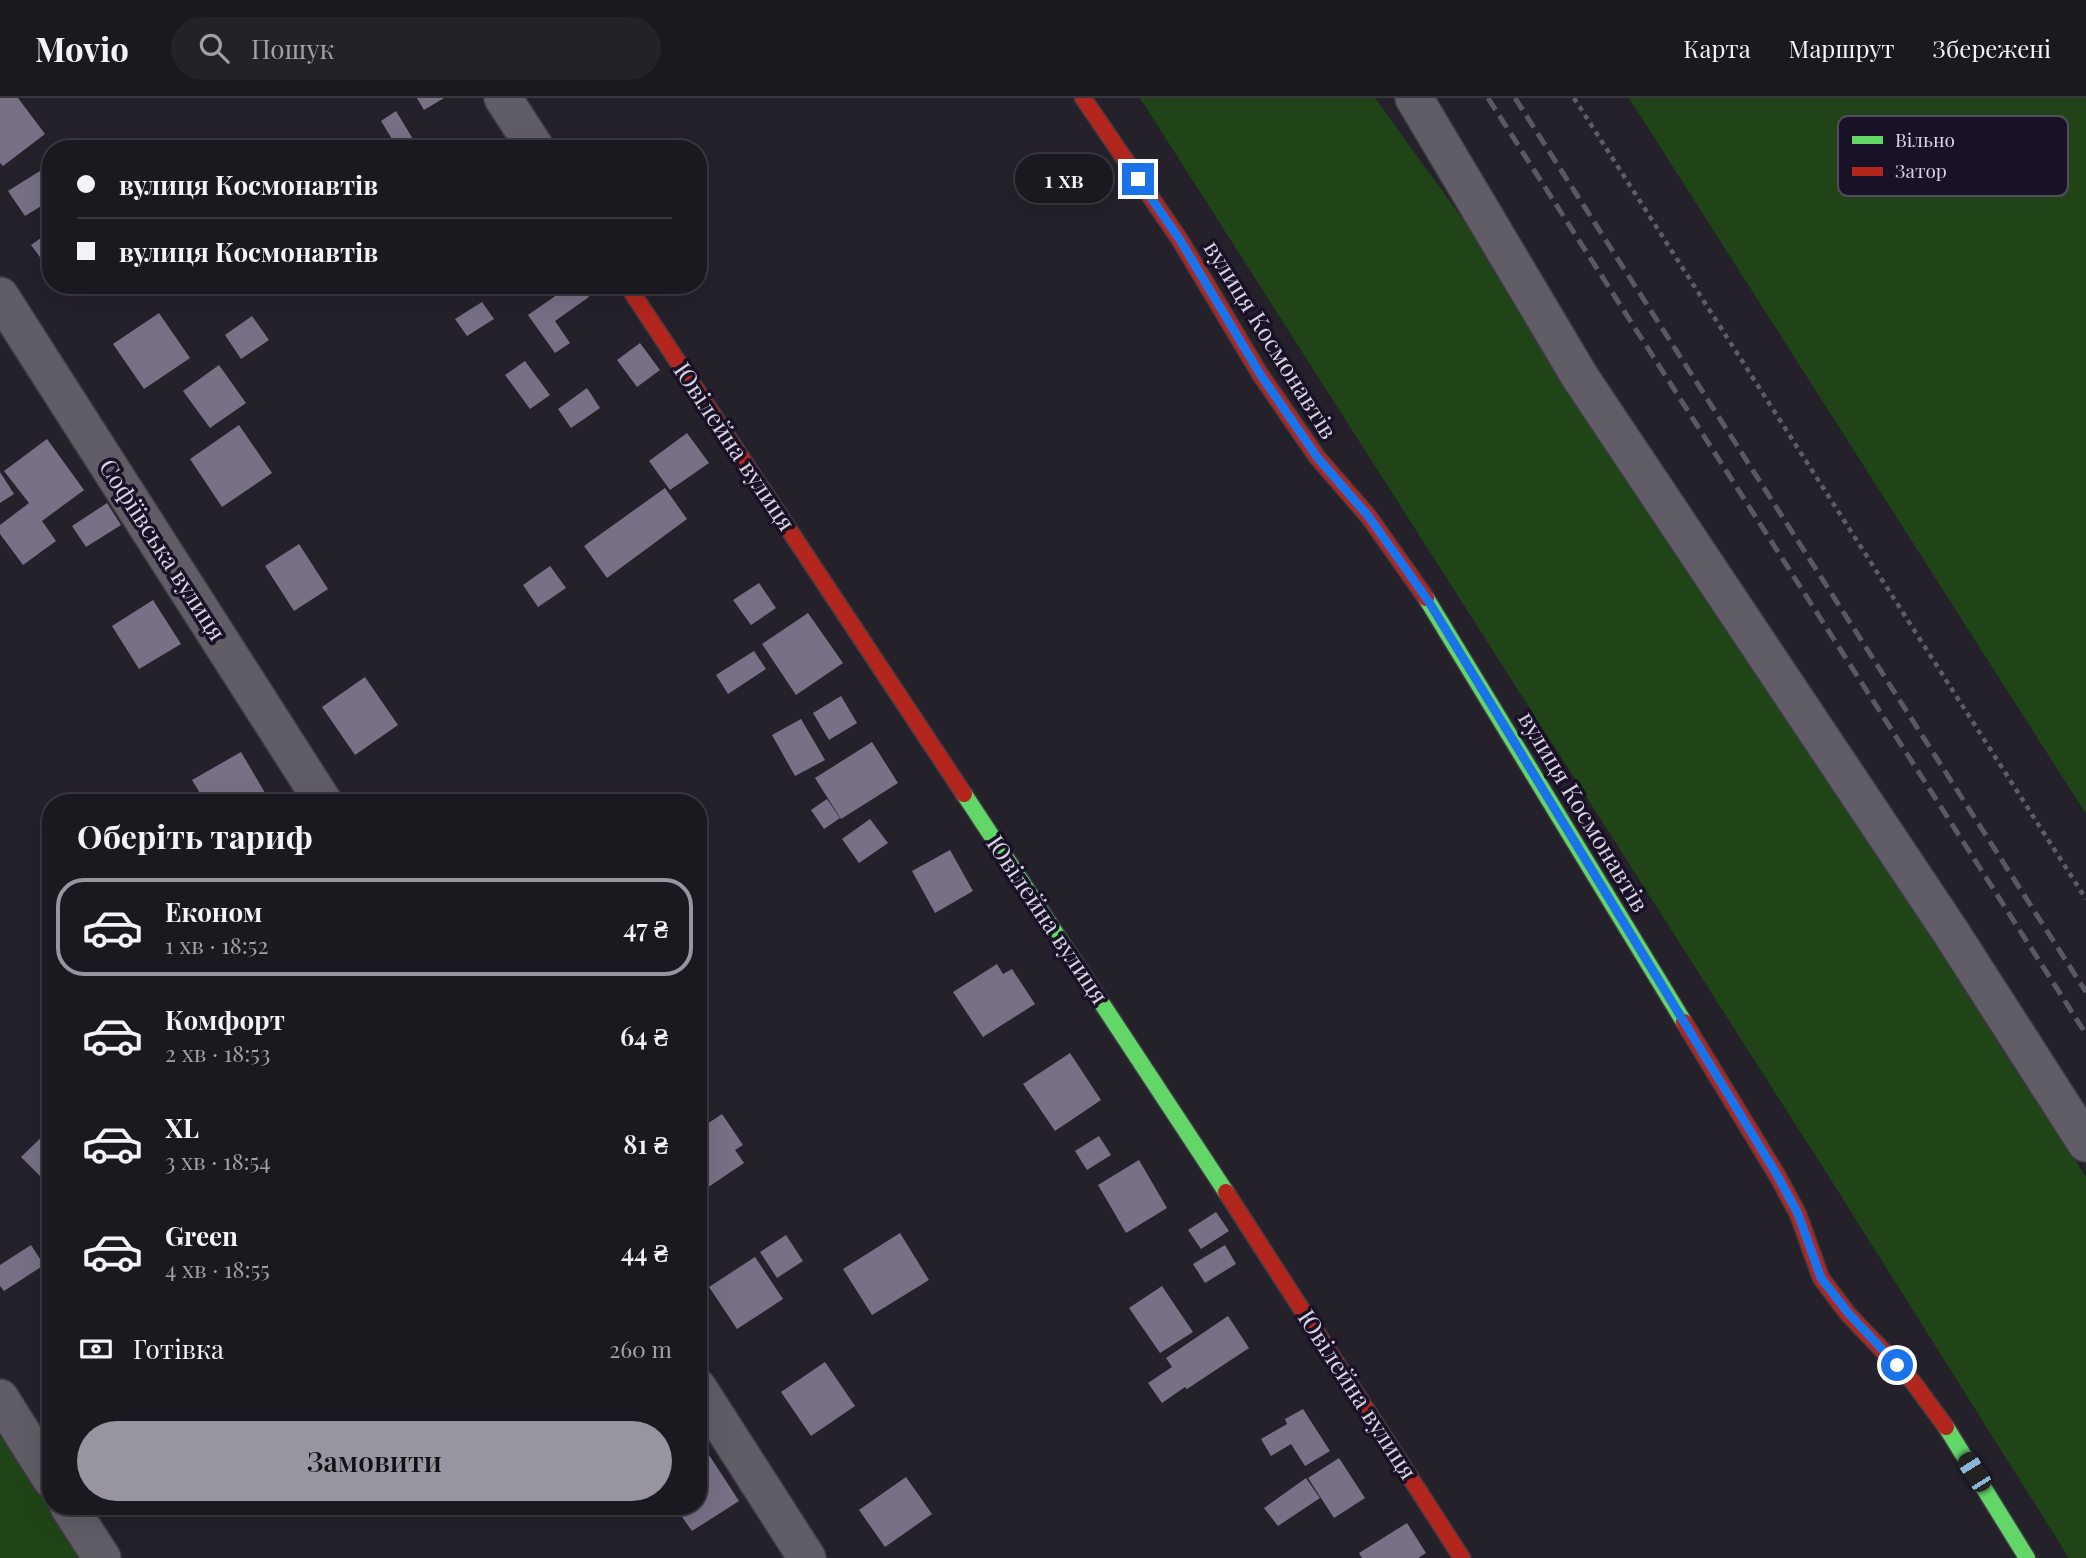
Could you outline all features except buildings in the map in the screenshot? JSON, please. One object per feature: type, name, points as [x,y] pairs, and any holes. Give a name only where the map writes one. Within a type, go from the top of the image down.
[{"type":"street","points":[[503,98],[530,140]]},
{"type":"street","name":"вулиця Космонавтів","points":[[1083,98],[1180,240],[1260,374],[1317,457],[1369,517],[1429,602],[1777,1175],[1798,1214],[1821,1278],[1849,1314],[1913,1382],[1934,1410],[2027,1558]]},
{"type":"street","points":[[1414,98],[1580,377],[1950,931],[2086,1143]]},
{"type":"street","name":"Ювілейна вулиця","points":[[633,294],[1165,1098],[1462,1558]]},
{"type":"street","name":"Софіївська вулиця","points":[[0,296],[318,794]]},
{"type":"street","points":[[0,1398],[42,1465]]},
{"type":"street","points":[[707,1402],[807,1558]]},
{"type":"street","points":[[74,1515],[102,1558]]},
{"type":"path","points":[[1574,98],[2086,900]]},
{"type":"green space","points":[[1140,98],[1375,98],[1483,247],[2086,1177],[2086,1558],[2069,1558],[1831,1180]]},
{"type":"green space","points":[[1629,98],[2086,98],[2086,814]]},
{"type":"green space","points":[[0,1429],[42,1496],[42,1515],[54,1515],[81,1558],[0,1558]]},
{"type":"railway","points":[[1488,98],[2086,1034]]},
{"type":"railway","points":[[1515,98],[2086,992]]},
{"type":"traffic: fast","points":[[1426,598],[1684,1022]]},
{"type":"traffic: fast","points":[[964,794],[1226,1192]]},
{"type":"traffic: fast","points":[[1946,1427],[2027,1558]]},
{"type":"traffic: jam","points":[[1083,98],[1180,240],[1260,374],[1317,457],[1369,517],[1426,598]]},
{"type":"traffic: jam","points":[[633,294],[964,794]]},
{"type":"traffic: jam","points":[[1684,1022],[1798,1214],[1821,1278],[1848,1314],[1913,1382],[1946,1427]]},
{"type":"traffic: jam","points":[[1226,1192],[1462,1558]]},
{"type":"route","points":[[1138,179],[1180,240],[1260,374],[1317,457],[1369,517],[1429,602],[1777,1175],[1798,1214],[1821,1278],[1849,1314],[1897,1365]]}]
